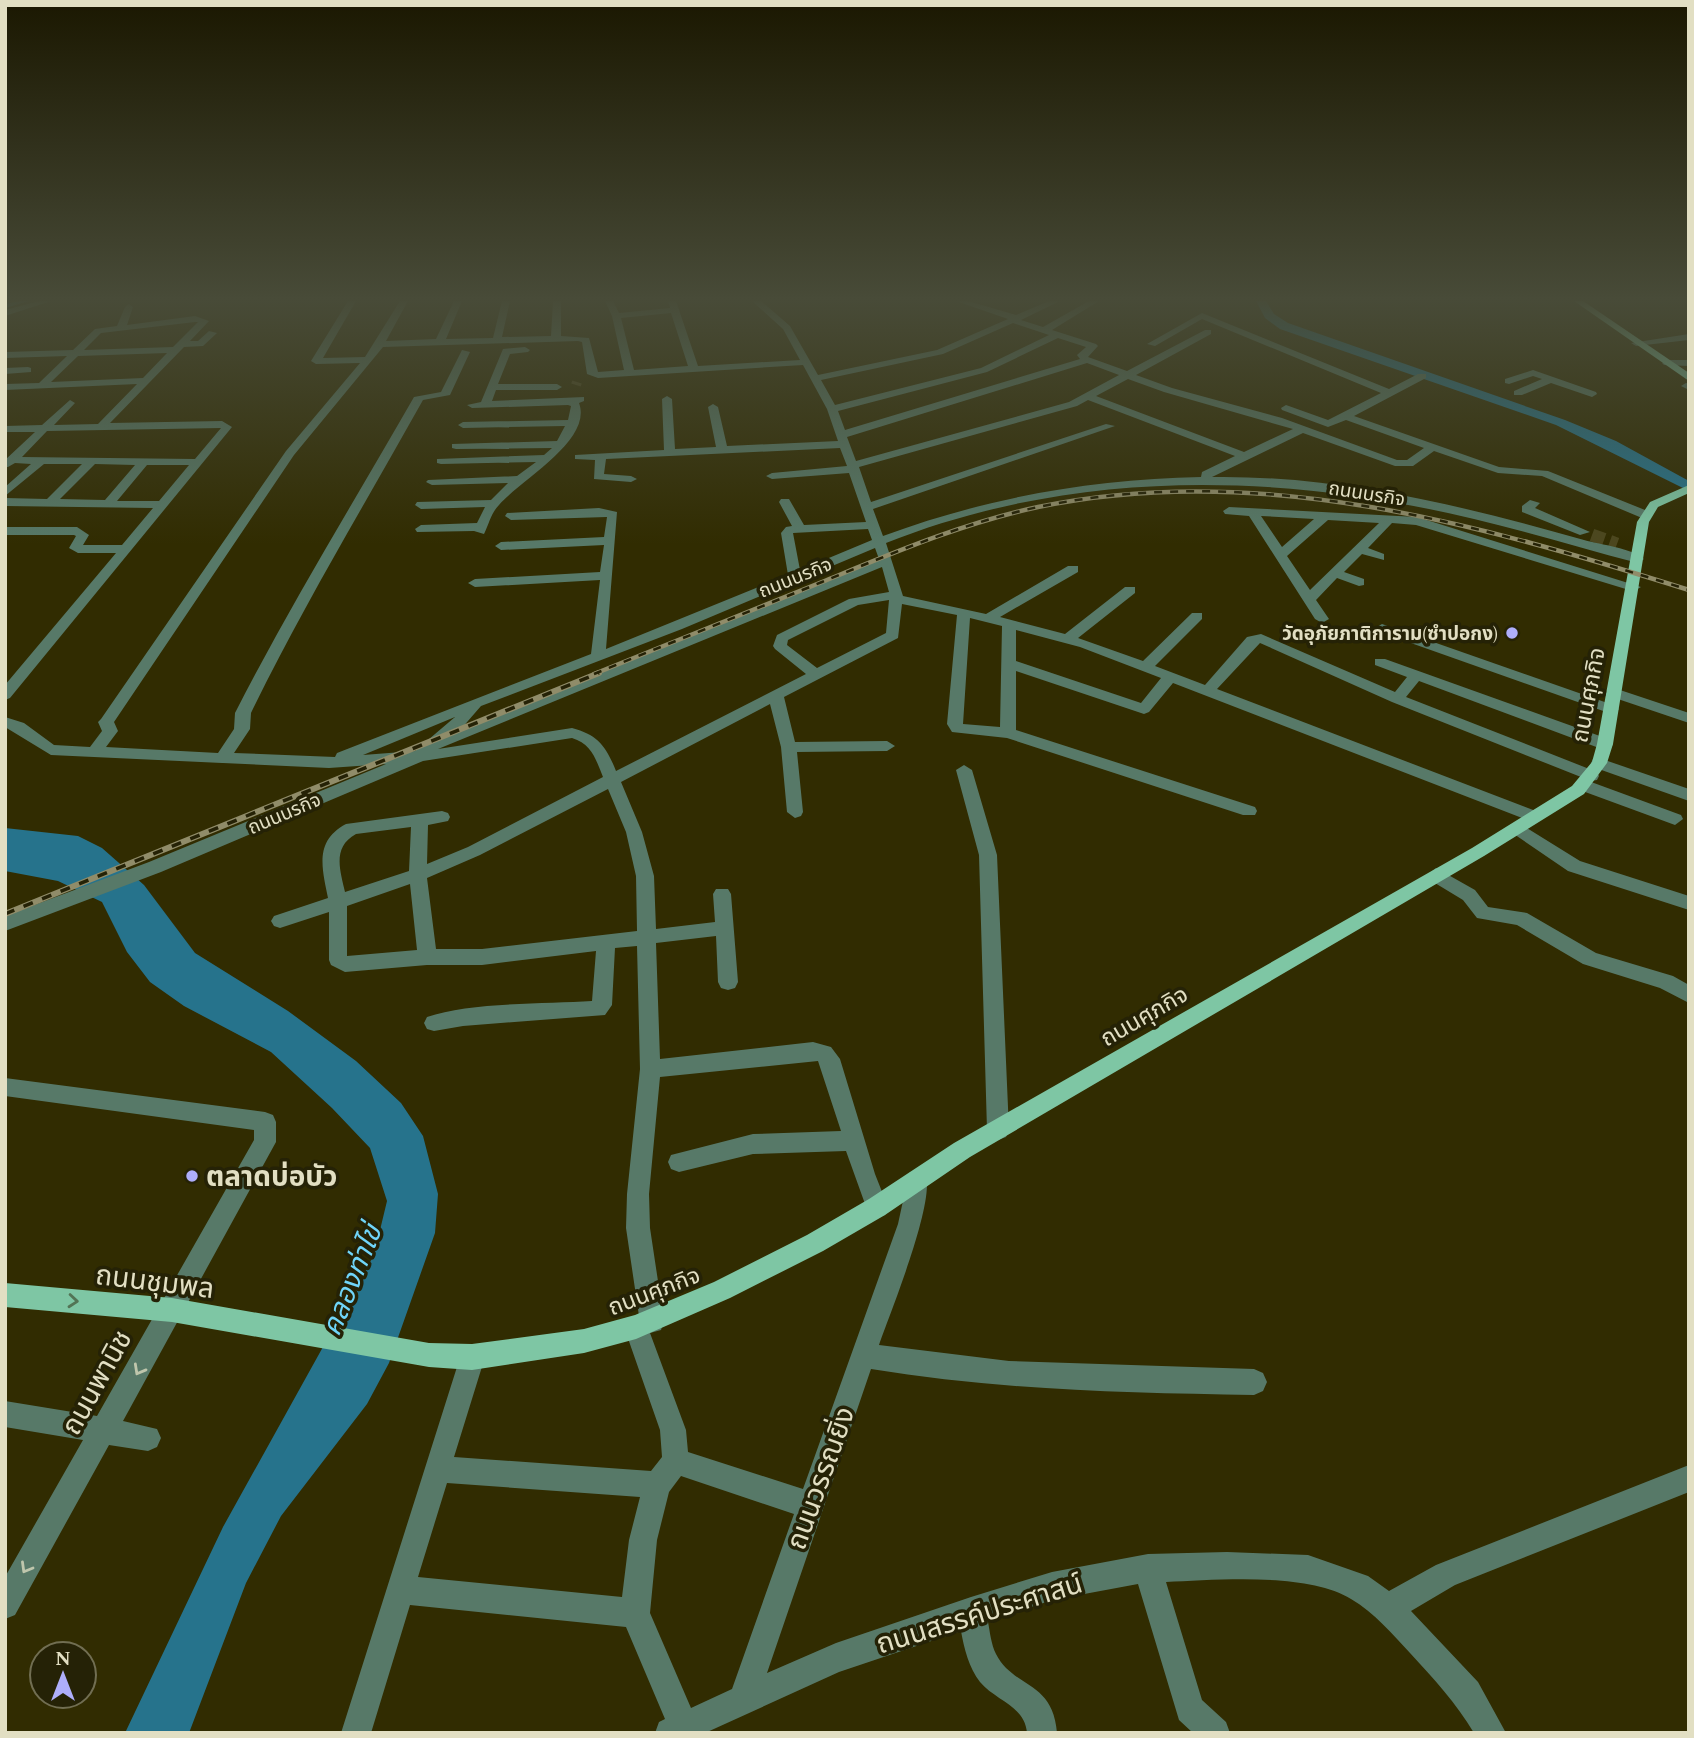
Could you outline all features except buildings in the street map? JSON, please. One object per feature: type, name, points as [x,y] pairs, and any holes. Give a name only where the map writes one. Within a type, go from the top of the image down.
[{"type":"main road","points":[[1646,515],[1669,495],[1689,488]]},
{"type":"main road","name":"ถนนศุภกิจ","points":[[429,1355],[472,1357],[584,1341],[644,1324],[722,1290],[877,1207],[999,1130],[1535,817],[1594,767],[1613,701],[1646,515]]},
{"type":"main road","name":"ถนนชุมพล","points":[[5,1296],[172,1310],[429,1355]]},
{"type":"street","points":[[41,386],[45,382]]},
{"type":"street","points":[[5,387],[111,382]]},
{"type":"street","points":[[101,427],[142,382]]},
{"type":"street","points":[[94,752],[110,732],[106,722],[273,477],[303,436],[349,382]]},
{"type":"street","points":[[224,756],[242,729],[243,713],[287,625],[345,530],[419,397],[445,395],[451,382]]},
{"type":"street","points":[[485,405],[493,382]]},
{"type":"street","points":[[421,529],[481,529],[494,503],[563,444],[574,423],[574,402],[582,382]]},
{"type":"street","points":[[280,921],[338,904],[474,851],[892,635],[895,630],[896,597],[886,561],[832,409],[818,382]]},
{"type":"street","points":[[832,409],[937,382]]},
{"type":"street","points":[[579,457],[722,450],[843,440],[1020,382]]},
{"type":"street","points":[[772,476],[854,467],[1073,404],[1116,382]]},
{"type":"street","points":[[1152,382],[1302,429],[1402,464],[1409,464],[1432,449]]},
{"type":"street","points":[[1363,382],[1390,393]]},
{"type":"street","points":[[1286,408],[1333,426],[1346,416],[1411,382]]},
{"type":"street","points":[[1518,393],[1544,382]]},
{"type":"street","points":[[1559,382],[1592,394]]},
{"type":"street","points":[[491,387],[557,387]]},
{"type":"street","points":[[1090,397],[1244,456]]},
{"type":"street","points":[[667,399],[670,452]]},
{"type":"street","points":[[472,405],[574,402]]},
{"type":"street","points":[[9,463],[70,403]]},
{"type":"street","points":[[713,407],[722,450]]},
{"type":"street","points":[[1346,416],[1432,449],[1498,470],[1544,473],[1646,515]]},
{"type":"street","points":[[463,425],[574,423]]},
{"type":"street","points":[[5,429],[226,425],[164,505],[5,695]]},
{"type":"street","points":[[867,507],[1110,426]]},
{"type":"street","points":[[1207,480],[1206,474],[1302,429]]},
{"type":"street","points":[[456,446],[563,444]]},
{"type":"street","points":[[601,456],[599,479],[631,479]]},
{"type":"street","points":[[441,461],[545,458]]},
{"type":"street","points":[[5,493],[40,461]]},
{"type":"street","points":[[51,502],[91,462]]},
{"type":"street","points":[[109,503],[143,462]]},
{"type":"street","points":[[9,463],[199,462]]},
{"type":"street","points":[[432,482],[521,479]]},
{"type":"street","name":"ถนนนรกิจ","points":[[5,924],[155,867],[417,757],[434,746],[477,703],[961,513],[1053,492],[1150,481],[1207,480],[1325,486],[1501,519],[1639,555]]},
{"type":"street","points":[[5,502],[164,505]]},
{"type":"street","points":[[785,502],[800,530]]},
{"type":"street","points":[[421,505],[494,503]]},
{"type":"street","points":[[1534,503],[1526,509],[1592,535]]},
{"type":"street","points":[[1229,511],[1391,518],[1442,527],[1634,587]]},
{"type":"street","points":[[1252,511],[1322,619]]},
{"type":"street","points":[[511,516],[613,515],[598,657]]},
{"type":"street","points":[[1282,554],[1325,516]]},
{"type":"street","points":[[1308,599],[1391,518]]},
{"type":"street","points":[[795,576],[787,533],[873,525]]},
{"type":"street","points":[[5,531],[78,531],[83,535],[75,548],[125,550]]},
{"type":"street","points":[[501,547],[609,541]]},
{"type":"street","points":[[1617,544],[1639,555]]},
{"type":"street","points":[[1360,549],[1380,557]]},
{"type":"street","points":[[434,746],[886,561]]},
{"type":"street","points":[[987,618],[1073,569]]},
{"type":"street","points":[[1335,573],[1359,582]]},
{"type":"street","points":[[475,583],[606,576]]},
{"type":"street","points":[[1068,639],[1130,590]]},
{"type":"street","points":[[817,676],[785,652],[780,646],[782,638],[854,602],[896,597],[1068,639],[1146,666],[1207,692],[1535,817]]},
{"type":"street","points":[[964,612],[955,724],[963,729],[1009,733],[1248,811]]},
{"type":"street","points":[[1146,666],[1197,616]]},
{"type":"street","points":[[1009,624],[1009,733]]},
{"type":"street","points":[[1382,628],[1613,701],[1689,718]]},
{"type":"street","points":[[1207,692],[1252,640],[1257,638],[1396,699],[1594,767],[1689,795]]},
{"type":"street","points":[[1380,662],[1416,675],[1594,767],[1675,819]]},
{"type":"street","points":[[1009,664],[1144,709],[1171,676]]},
{"type":"street","points":[[1396,699],[1416,675]]},
{"type":"street","points":[[776,697],[789,747],[794,812]]},
{"type":"street","points":[[329,763],[477,703]]},
{"type":"street","points":[[5,722],[26,729],[40,744],[51,750],[329,763],[417,757],[572,733],[586,737],[599,748],[634,832],[645,876],[649,936],[650,1069],[638,1217],[644,1324],[674,1430],[676,1461],[657,1485],[643,1540],[635,1613],[680,1731],[743,1699]]},
{"type":"street","points":[[789,747],[887,746]]},
{"type":"street","points":[[964,770],[988,855],[999,1130]]},
{"type":"street","points":[[442,817],[352,828],[341,834],[329,857],[338,904],[338,960],[345,964],[427,957],[482,957],[724,928]]},
{"type":"street","points":[[420,821],[418,875],[427,957]]},
{"type":"street","points":[[1517,828],[1574,866],[1688,903]]},
{"type":"street","points":[[1436,875],[1468,895],[1483,913],[1521,918],[1590,960],[1665,982],[1689,996]]},
{"type":"street","points":[[722,894],[728,982]]},
{"type":"street","points":[[434,1023],[463,1018],[598,1009],[602,1005],[607,942]]},
{"type":"street","points":[[650,1069],[813,1051],[824,1053],[830,1059],[853,1140],[877,1207]]},
{"type":"street","name":"ถนนพานิช","points":[[5,1087],[265,1122],[265,1142],[5,1605]]},
{"type":"street","points":[[679,1162],[753,1144],[853,1140]]},
{"type":"street","name":"ถนนวรรณยิ่ง","points":[[743,1699],[909,1224],[917,1180]]},
{"type":"street","points":[[864,1355],[929,1368],[1034,1375],[1254,1382]]},
{"type":"street","points":[[356,1733],[472,1357]]},
{"type":"street","points":[[5,1414],[148,1438]]},
{"type":"street","points":[[676,1461],[809,1505]]},
{"type":"street","points":[[439,1469],[657,1485]]},
{"type":"street","points":[[1388,1608],[1446,1575],[1689,1478]]},
{"type":"street","points":[[1148,1568],[1189,1709],[1215,1733]]},
{"type":"street","name":"ถนนสรรค์ประศาสน์","points":[[743,1699],[835,1658],[1052,1586],[1148,1568],[1308,1569],[1358,1586],[1388,1608],[1467,1693],[1491,1733]]},
{"type":"street","points":[[401,1590],[635,1613]]},
{"type":"street","points":[[971,1611],[986,1665],[1010,1690],[1033,1702],[1043,1721],[1042,1733]]},
{"type":"water","points":[[5,828],[78,836],[102,848],[144,885],[195,953],[288,1011],[356,1061],[401,1103],[423,1136],[438,1194],[435,1233],[389,1363],[367,1404],[281,1516],[246,1583],[189,1733],[125,1733],[223,1527],[374,1255],[387,1201],[370,1148],[332,1108],[271,1052],[184,1006],[150,982],[127,952],[102,902],[58,881],[5,871]]},
{"type":"waterway","points":[[1450,382],[1560,422],[1611,444],[1689,487]]},
{"type":"tunnel","points":[[1592,535],[1617,544]]},
{"type":"railway","points":[[594,674],[955,530],[1038,507],[1121,495],[1203,491],[1286,496],[1368,506],[1530,543],[1689,590]]},
{"type":"railway","points":[[5,914],[599,673]]},
{"type":"place","name":"วัดอุภัยภาติการาม(ซำปอกง)","points":[[1512,633]]},
{"type":"place","name":"ตลาดบ่อบัว","points":[[192,1176]]},
{"type":"water label","name":"คลองท่าไข่","points":[[351,1280]]}]
